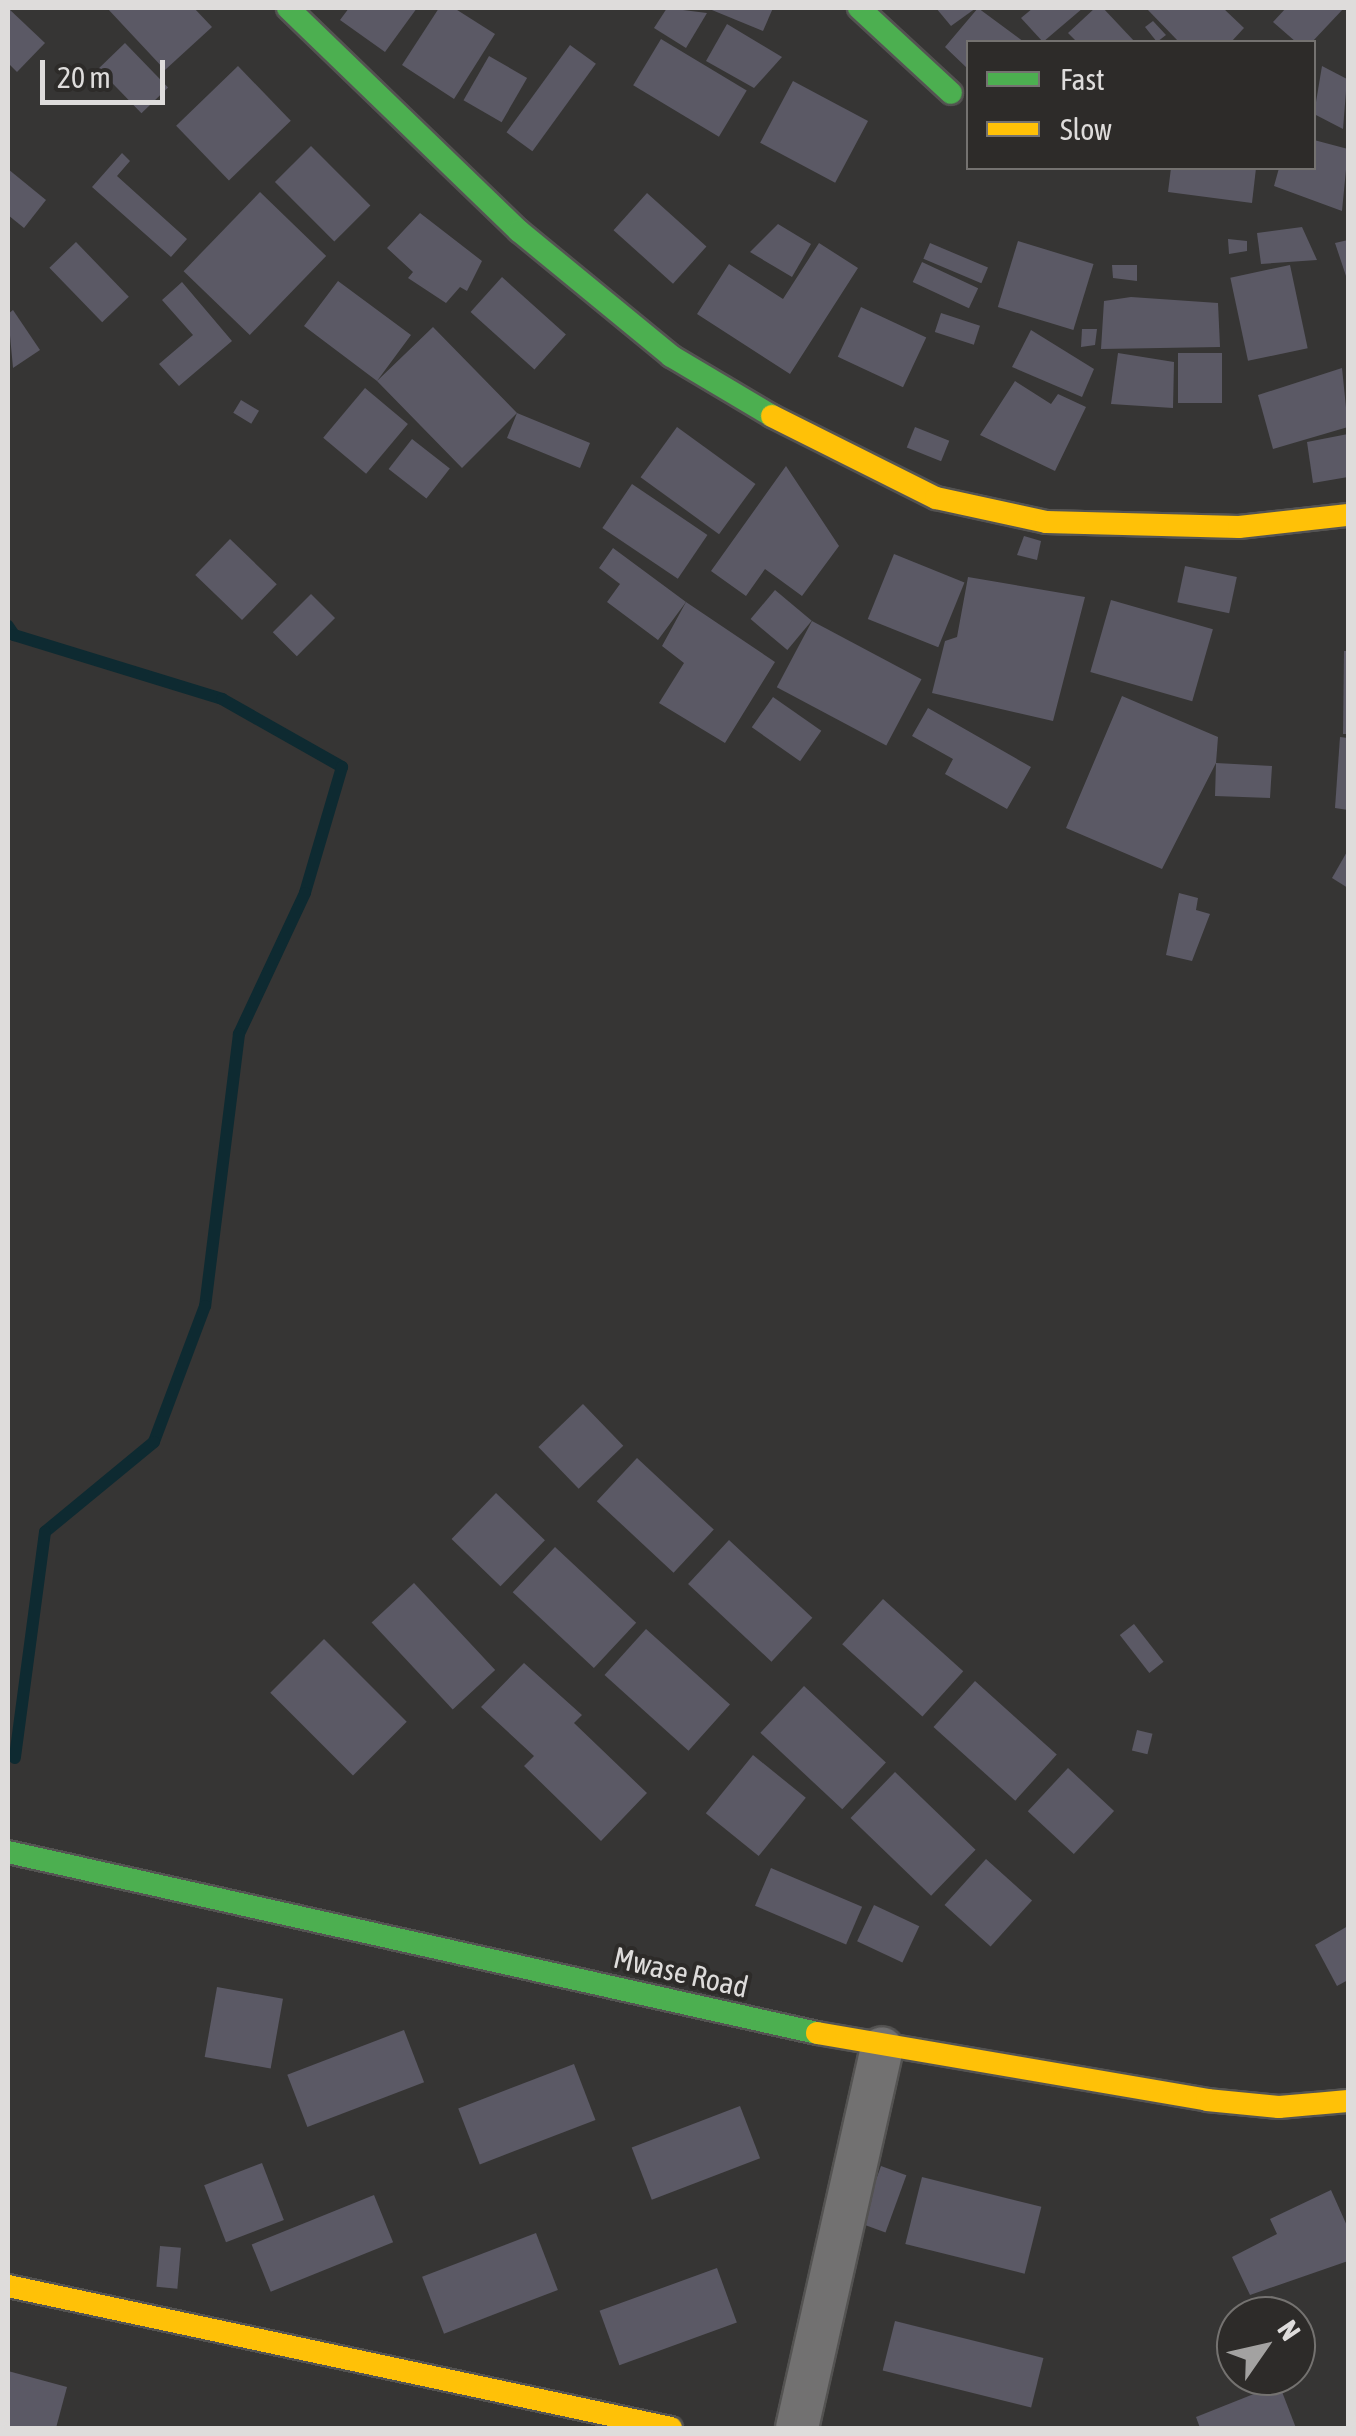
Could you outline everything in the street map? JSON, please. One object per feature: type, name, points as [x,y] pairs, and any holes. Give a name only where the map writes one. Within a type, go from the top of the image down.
[{"type":"street","points":[[288,8],[519,231],[671,356],[814,440],[936,498],[1046,522],[1239,527],[1348,515]]},
{"type":"street","points":[[859,8],[951,93]]},
{"type":"street","name":"Mwase Road","points":[[8,1852],[882,2048],[1206,2100],[1278,2107],[1348,2101]]},
{"type":"street","points":[[797,2428],[882,2048]]},
{"type":"street","points":[[8,2286],[671,2428]]},
{"type":"building","points":[[8,8],[45,43],[17,72],[8,63]]},
{"type":"building","points":[[107,8],[194,8],[212,27],[165,70]]},
{"type":"building","points":[[349,8],[417,8],[385,52],[340,20]]},
{"type":"building","points":[[439,8],[454,8],[495,34],[454,99],[402,65]]},
{"type":"building","points":[[667,8],[707,13],[686,48],[654,28]]},
{"type":"building","points":[[707,8],[773,8],[763,31]]},
{"type":"building","points":[[936,8],[976,8],[951,26]]},
{"type":"building","points":[[978,8],[1021,40],[966,40],[966,67],[945,47]]},
{"type":"building","points":[[1033,8],[1083,8],[1045,40],[1021,18]]},
{"type":"building","points":[[1095,8],[1103,8],[1133,40],[1075,40],[1068,33]]},
{"type":"building","points":[[1146,8],[1223,8],[1244,28],[1233,40],[1177,40]]},
{"type":"building","points":[[1286,8],[1344,8],[1314,40],[1294,40],[1273,22]]},
{"type":"building","points":[[1153,21],[1166,35],[1155,40],[1145,27]]},
{"type":"building","points":[[727,24],[782,57],[754,88],[706,61]]},
{"type":"building","points":[[661,39],[747,91],[719,137],[633,85]]},
{"type":"building","points":[[125,43],[168,88],[141,113],[98,69]]},
{"type":"building","points":[[570,45],[596,64],[532,151],[507,132]]},
{"type":"building","points":[[489,56],[527,78],[502,122],[464,100]]},
{"type":"building","points":[[238,66],[291,121],[229,180],[176,126]]},
{"type":"building","points":[[1322,66],[1347,79],[1343,129],[1316,115]]},
{"type":"building","points":[[793,81],[868,121],[835,183],[760,143]]},
{"type":"building","points":[[1316,141],[1348,149],[1342,211],[1274,186],[1278,170],[1316,170]]},
{"type":"building","points":[[311,146],[370,205],[334,241],[275,182]]},
{"type":"building","points":[[122,153],[130,161],[117,176],[187,239],[171,257],[92,187]]},
{"type":"building","points":[[8,169],[46,200],[24,228],[8,215]]},
{"type":"building","points":[[1171,170],[1256,170],[1252,203],[1168,192]]},
{"type":"building","points":[[260,192],[326,256],[250,335],[184,271]]},
{"type":"building","points":[[647,193],[706,247],[673,284],[614,230]]},
{"type":"building","points":[[420,213],[482,261],[467,291],[460,287],[446,303],[408,278],[413,272],[387,248]]},
{"type":"building","points":[[778,224],[811,244],[792,277],[750,252]]},
{"type":"building","points":[[1302,227],[1317,260],[1261,264],[1257,233]]},
{"type":"building","points":[[1228,239],[1247,241],[1247,251],[1229,254]]},
{"type":"building","points":[[1348,240],[1348,282],[1335,243]]},
{"type":"building","points":[[1018,241],[1094,264],[1073,330],[998,307]]},
{"type":"building","points":[[76,242],[129,297],[102,322],[49,268]]},
{"type":"building","points":[[819,243],[858,268],[790,374],[697,314],[729,264],[783,299]]},
{"type":"building","points":[[930,243],[988,268],[981,283],[923,259]]},
{"type":"building","points":[[922,262],[978,288],[969,308],[913,282]]},
{"type":"building","points":[[1112,265],[1137,265],[1137,281],[1113,278]]},
{"type":"building","points":[[1290,265],[1308,348],[1248,361],[1230,278]]},
{"type":"building","points":[[502,277],[566,335],[534,369],[471,312]]},
{"type":"building","points":[[338,281],[411,335],[377,381],[304,326]]},
{"type":"building","points":[[182,282],[232,341],[179,386],[159,364],[193,335],[162,300]]},
{"type":"building","points":[[1131,297],[1218,303],[1220,347],[1101,349],[1104,301]]},
{"type":"building","points":[[861,307],[926,337],[903,387],[838,357]]},
{"type":"building","points":[[13,310],[40,350],[13,368],[8,314]]},
{"type":"building","points":[[941,313],[980,326],[974,345],[935,332]]},
{"type":"building","points":[[433,327],[517,413],[462,468],[377,381]]},
{"type":"building","points":[[1082,329],[1097,329],[1095,345],[1081,347]]},
{"type":"building","points":[[1031,330],[1094,369],[1082,397],[1012,367]]},
{"type":"building","points":[[1118,353],[1174,362],[1173,408],[1111,404]]},
{"type":"building","points":[[1178,353],[1222,353],[1222,403],[1178,403]]},
{"type":"building","points":[[1342,368],[1348,427],[1273,449],[1258,395]]},
{"type":"building","points":[[1015,381],[1051,404],[1058,394],[1086,407],[1055,471],[980,435]]},
{"type":"building","points":[[365,388],[408,424],[366,474],[323,438]]},
{"type":"building","points":[[241,400],[259,411],[251,424],[233,413]]},
{"type":"building","points":[[517,413],[590,443],[580,468],[507,438]]},
{"type":"building","points":[[677,427],[755,484],[719,534],[641,477]]},
{"type":"building","points":[[915,427],[949,441],[941,461],[907,447]]},
{"type":"building","points":[[1348,434],[1348,477],[1313,483],[1307,442]]},
{"type":"building","points":[[412,439],[450,469],[426,498],[389,469]]},
{"type":"building","points":[[786,466],[839,546],[802,596],[765,569],[746,596],[711,571]]},
{"type":"building","points":[[632,484],[707,535],[678,579],[602,528]]},
{"type":"building","points":[[1024,536],[1041,541],[1037,560],[1017,555]]},
{"type":"building","points":[[230,539],[277,584],[242,620],[195,575]]},
{"type":"building","points":[[613,548],[686,602],[658,640],[607,602],[620,584],[599,568]]},
{"type":"building","points":[[894,554],[964,582],[938,647],[868,619]]},
{"type":"building","points":[[1185,566],[1237,577],[1229,613],[1177,602]]},
{"type":"building","points":[[968,577],[1085,597],[1053,721],[932,693],[945,641],[957,637]]},
{"type":"building","points":[[775,590],[812,621],[787,650],[751,619]]},
{"type":"building","points":[[311,594],[335,618],[297,656],[273,632]]},
{"type":"building","points":[[1111,600],[1213,629],[1192,701],[1090,672]]},
{"type":"building","points":[[686,602],[775,662],[725,743],[659,703],[684,663],[662,646]]},
{"type":"building","points":[[812,621],[921,679],[886,745],[777,687]]},
{"type":"building","points":[[1344,651],[1348,651],[1348,734],[1343,734]]},
{"type":"building","points":[[1122,696],[1218,737],[1216,763],[1162,869],[1066,828]]},
{"type":"building","points":[[773,697],[821,731],[800,761],[752,727]]},
{"type":"building","points":[[928,708],[1031,767],[1007,809],[945,774],[953,759],[912,736]]},
{"type":"building","points":[[1340,737],[1348,738],[1348,810],[1335,808]]},
{"type":"building","points":[[1216,763],[1272,766],[1270,798],[1215,796]]},
{"type":"building","points":[[1348,850],[1348,888],[1332,878]]},
{"type":"building","points":[[1179,893],[1198,898],[1196,910],[1210,914],[1192,961],[1166,955]]},
{"type":"building","points":[[583,1404],[623,1446],[579,1489],[538,1447]]},
{"type":"building","points":[[637,1458],[714,1530],[674,1573],[597,1501]]},
{"type":"building","points":[[496,1493],[545,1540],[500,1586],[452,1539]]},
{"type":"building","points":[[729,1540],[812,1618],[771,1662],[688,1584]]},
{"type":"building","points":[[555,1547],[636,1623],[594,1668],[513,1592]]},
{"type":"building","points":[[414,1583],[495,1670],[453,1710],[372,1623]]},
{"type":"building","points":[[883,1599],[963,1671],[922,1717],[842,1644]]},
{"type":"building","points":[[1134,1624],[1164,1662],[1149,1673],[1120,1635]]},
{"type":"building","points":[[646,1629],[730,1705],[688,1751],[605,1675]]},
{"type":"building","points":[[324,1639],[407,1722],[353,1775],[270,1693]]},
{"type":"building","points":[[524,1663],[582,1715],[574,1723],[647,1793],[601,1841],[524,1766],[534,1756],[481,1707]]},
{"type":"building","points":[[975,1681],[1057,1755],[1015,1801],[934,1727]]},
{"type":"building","points":[[804,1686],[886,1762],[842,1809],[760,1733]]},
{"type":"building","points":[[1137,1730],[1153,1734],[1147,1754],[1132,1750]]},
{"type":"building","points":[[753,1755],[806,1798],[759,1856],[706,1813]]},
{"type":"building","points":[[1068,1768],[1114,1811],[1074,1854],[1028,1811]]},
{"type":"building","points":[[895,1772],[976,1850],[931,1896],[851,1818]]},
{"type":"building","points":[[986,1859],[1032,1900],[991,1947],[945,1905]]},
{"type":"building","points":[[771,1868],[862,1907],[846,1944],[755,1906]]},
{"type":"building","points":[[874,1905],[919,1926],[902,1962],[857,1941]]},
{"type":"building","points":[[1348,1926],[1348,1980],[1337,1986],[1315,1945]]},
{"type":"building","points":[[217,1987],[283,1999],[271,2069],[205,2057]]},
{"type":"building","points":[[404,2030],[424,2082],[307,2127],[287,2075]]},
{"type":"building","points":[[574,2064],[596,2120],[480,2164],[458,2108]]},
{"type":"building","points":[[740,2106],[760,2158],[652,2200],[632,2148]]},
{"type":"building","points":[[262,2163],[284,2220],[226,2242],[204,2185]]},
{"type":"building","points":[[881,2166],[906,2175],[886,2233],[860,2223]]},
{"type":"building","points":[[922,2177],[1041,2207],[1025,2274],[905,2244]]},
{"type":"building","points":[[1331,2190],[1348,2228],[1348,2261],[1250,2295],[1232,2257],[1277,2234],[1270,2219]]},
{"type":"building","points":[[374,2195],[393,2242],[271,2292],[252,2244]]},
{"type":"building","points":[[536,2233],[558,2290],[444,2334],[422,2277]]},
{"type":"building","points":[[160,2246],[181,2248],[177,2289],[156,2287]]},
{"type":"building","points":[[717,2268],[737,2323],[619,2365],[600,2311]]},
{"type":"building","points":[[895,2321],[1043,2358],[1031,2407],[883,2370]]},
{"type":"building","points":[[8,2371],[67,2387],[56,2428],[8,2428]]},
{"type":"building","points":[[1249,2396],[1284,2396],[1296,2428],[1200,2428],[1196,2417]]},
{"type":"waterway","points":[[8,626],[14,635],[222,699],[342,767],[305,893],[239,1034],[205,1306],[154,1442],[45,1532],[15,1758]]},
{"type":"traffic: fast","points":[[288,8],[519,231],[671,356],[772,416]]},
{"type":"traffic: fast","points":[[859,8],[951,93]]},
{"type":"traffic: fast","points":[[8,1852],[817,2033]]},
{"type":"traffic: slow","points":[[772,416],[936,498],[1046,522],[1239,527],[1348,515]]},
{"type":"traffic: slow","points":[[817,2033],[1207,2100],[1279,2107],[1348,2101]]},
{"type":"traffic: slow","points":[[8,2286],[671,2428]]}]
